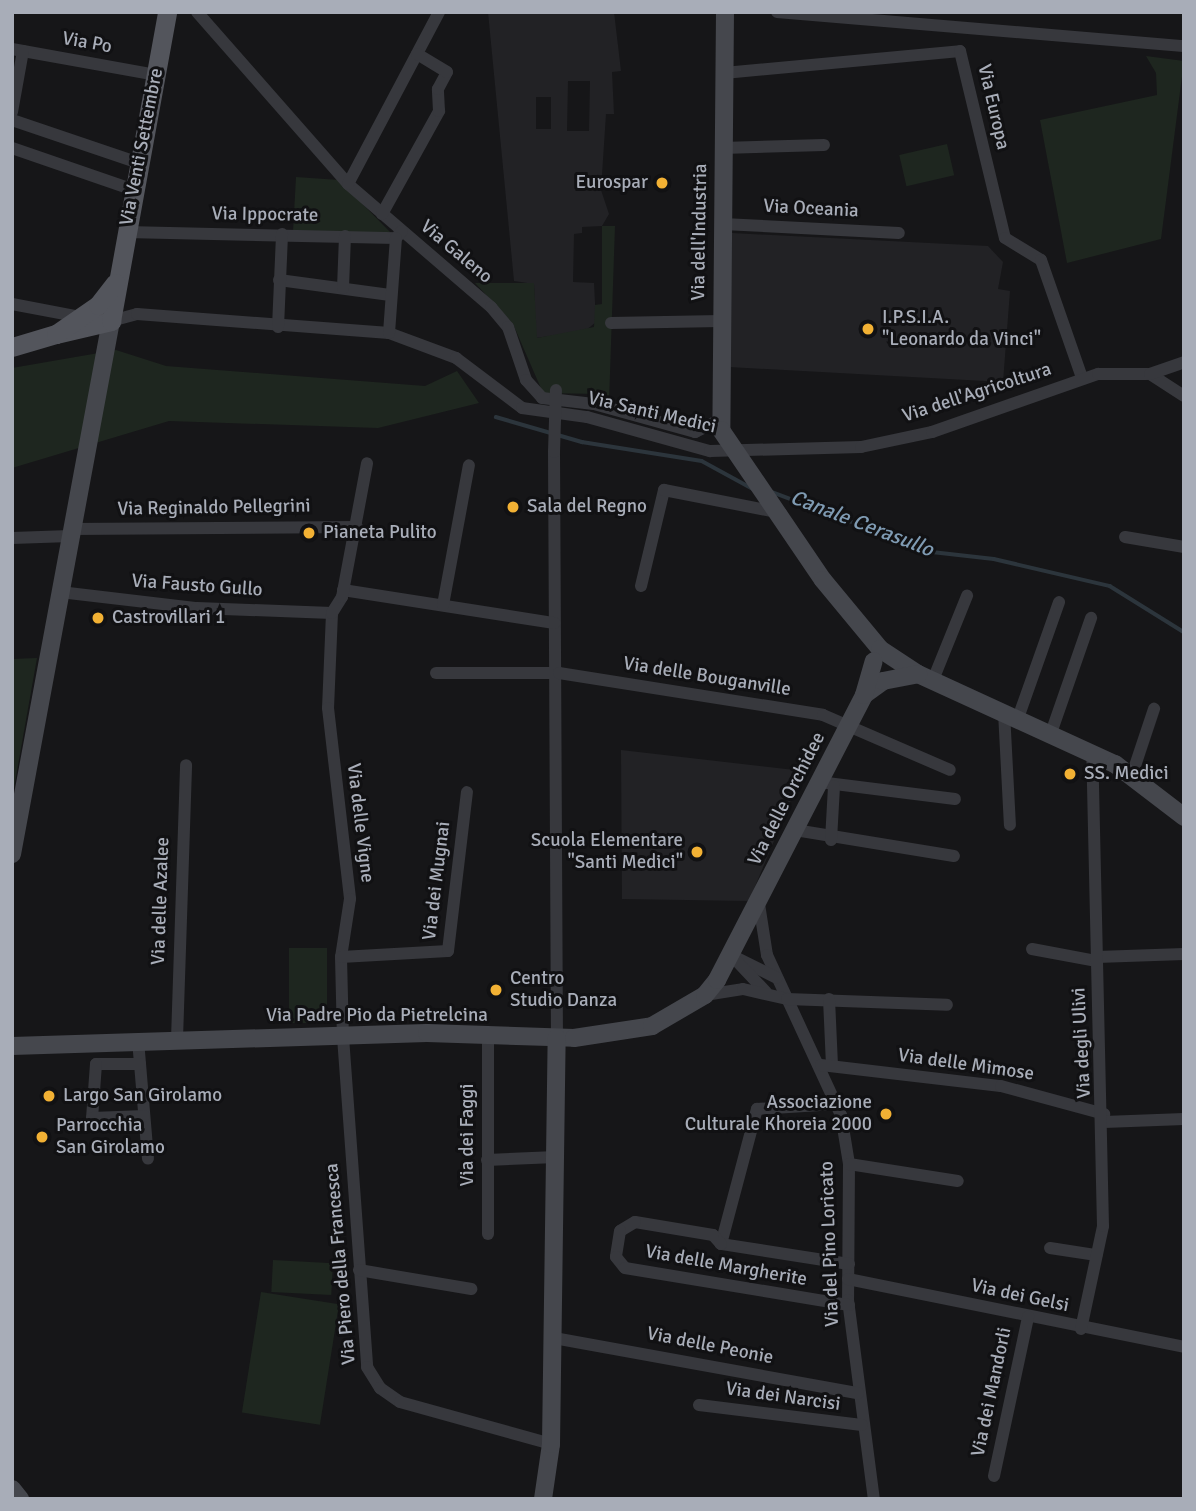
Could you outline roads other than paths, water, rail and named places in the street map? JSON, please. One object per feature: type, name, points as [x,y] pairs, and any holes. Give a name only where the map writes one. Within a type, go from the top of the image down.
[{"type":"main road","name":"Via Venti Settembre","points":[[111,321],[167,12]]},
{"type":"main road","points":[[56,334],[80,317],[117,281]]},
{"type":"main road","points":[[12,347],[111,321]]},
{"type":"street","name":"Via Galeno","points":[[197,12],[348,184],[382,214],[399,234],[500,317],[526,380],[542,398],[594,404],[695,432],[720,420]]},
{"type":"street","points":[[348,184],[439,12]]},
{"type":"street","name":"Via dell'Industria","points":[[724,12],[720,420],[732,450]]},
{"type":"street","points":[[777,12],[1184,46]]},
{"type":"street","points":[[959,28],[960,51]]},
{"type":"street","name":"Via Po","points":[[18,50],[156,75]]},
{"type":"street","points":[[12,111],[18,50]]},
{"type":"street","name":"Via Europa","points":[[724,73],[960,51],[1005,238],[1041,260],[1082,378]]},
{"type":"street","points":[[382,214],[439,111],[438,89],[447,72],[417,54]]},
{"type":"street","points":[[12,120],[139,163]]},
{"type":"street","points":[[722,148],[824,145]]},
{"type":"street","points":[[12,148],[134,190]]},
{"type":"street","name":"Via Oceania","points":[[723,224],[899,233]]},
{"type":"street","name":"Via Ippocrate","points":[[126,232],[345,236],[399,234]]},
{"type":"street","points":[[278,327],[282,234]]},
{"type":"street","points":[[389,333],[390,295],[399,234]]},
{"type":"street","points":[[343,288],[345,236]]},
{"type":"street","points":[[279,280],[390,295]]},
{"type":"street","points":[[12,304],[80,317]]},
{"type":"street","name":"Via Santi Medici","points":[[111,321],[137,314],[278,327],[389,333],[456,358],[522,408],[587,417],[710,451],[732,450],[782,513],[864,632],[893,660],[919,677]]},
{"type":"street","points":[[12,854],[111,321]]},
{"type":"street","points":[[611,323],[720,321]]},
{"type":"street","name":"Via dell'Agricoltura","points":[[732,450],[861,447],[932,432],[1082,378],[1150,374],[1184,362]]},
{"type":"street","points":[[1150,374],[1184,396]]},
{"type":"street","points":[[543,1499],[551,1444],[554,1338],[559,673],[554,623],[556,390]]},
{"type":"street","points":[[332,613],[344,590],[367,463]]},
{"type":"street","points":[[443,605],[469,465]]},
{"type":"street","points":[[641,586],[664,490],[782,513]]},
{"type":"street","name":"Via Reginaldo Pellegrini","points":[[12,538],[71,533],[357,527]]},
{"type":"street","points":[[1125,537],[1184,547]]},
{"type":"street","points":[[344,590],[554,623]]},
{"type":"street","name":"Via Fausto Gullo","points":[[60,592],[197,608],[332,613]]},
{"type":"street","points":[[864,695],[919,677],[967,596]]},
{"type":"street","points":[[1010,825],[1011,715],[1059,602]]},
{"type":"street","name":"Via delle Vigne","points":[[332,613],[328,708],[350,899],[341,957],[343,1037]]},
{"type":"street","points":[[1051,733],[1091,618]]},
{"type":"street","name":"Via Santi Medici","points":[[864,632],[874,661],[1011,715],[1092,752],[1132,775],[1184,817]]},
{"type":"street","points":[[874,661],[893,660]]},
{"type":"street","name":"Via delle Orchidee","points":[[731,955],[795,830],[827,784],[846,729],[864,695],[874,661]]},
{"type":"street","name":"Via delle Bouganville","points":[[436,673],[559,673],[823,715],[846,729],[950,770]]},
{"type":"street","points":[[1132,775],[1154,709]]},
{"type":"street","name":"Via degli Ulivi","points":[[1081,1329],[1103,1226],[1104,1118],[1092,752]]},
{"type":"street","name":"Via delle Azalee","points":[[177,1039],[186,765]]},
{"type":"street","points":[[831,840],[827,784],[955,799]]},
{"type":"street","name":"Via dei Mugnai","points":[[341,957],[448,951],[467,792]]},
{"type":"street","points":[[795,830],[831,840],[954,856]]},
{"type":"street","name":"Via del Pino Loricato","points":[[760,898],[758,927],[787,999],[827,1066],[849,1164],[849,1305],[862,1425],[874,1499]]},
{"type":"street","points":[[1032,949],[1097,959],[1184,954]]},
{"type":"street","points":[[731,955],[778,979]]},
{"type":"street","points":[[731,955],[766,992]]},
{"type":"street","name":"Via Padre Pio da Pietrelcina","points":[[12,1046],[34,1042],[177,1039],[488,1035],[557,1038],[652,1026],[705,995],[731,955]]},
{"type":"street","points":[[705,995],[766,992],[787,999],[947,1005]]},
{"type":"street","points":[[827,1066],[829,999]]},
{"type":"street","name":"Via dei Faggi","points":[[488,1035],[488,1234]]},
{"type":"street","name":"Via Padre Pio da Pietrelcina","points":[[12,1037],[34,1042]]},
{"type":"street","name":"Via Piero della Francesca","points":[[343,1037],[367,1367],[380,1388],[400,1402],[551,1444]]},
{"type":"street","points":[[138,1040],[148,1159]]},
{"type":"street","points":[[140,1064],[96,1064],[92,1118],[144,1116]]},
{"type":"street","name":"Via delle Mimose","points":[[827,1066],[1001,1086],[1104,1118],[1184,1119]]},
{"type":"street","points":[[720,1244],[757,1110],[836,1104]]},
{"type":"street","points":[[487,1160],[556,1157]]},
{"type":"street","points":[[849,1164],[958,1181]]},
{"type":"street","name":"Via delle Margherite","points":[[849,1264],[720,1244],[713,1235],[635,1222],[620,1231],[617,1262],[849,1305]]},
{"type":"street","points":[[1050,1248],[1096,1255]]},
{"type":"street","points":[[359,1270],[471,1289]]},
{"type":"street","name":"Via dei Gelsi","points":[[848,1279],[1081,1329],[1184,1347]]},
{"type":"street","name":"Via dei Mandorli","points":[[994,1476],[1028,1317]]},
{"type":"street","name":"Via delle Peonie","points":[[554,1338],[858,1393]]},
{"type":"street","name":"Via dei Narcisi","points":[[699,1405],[862,1425]]},
{"type":"street","points":[[12,1489],[20,1499]]},
{"type":"waterway","name":"Canale Cerasullo","points":[[496,417],[582,442],[702,461],[755,490]]},
{"type":"waterway","name":"Canale Cerasullo","points":[[769,491],[932,552],[994,559],[1110,586],[1184,632]]},
{"type":"place","name":"Eurospar","points":[[662,183]]},
{"type":"place","name":"I.P.S.I.A. \"Leonardo da Vinci\"","points":[[868,329]]},
{"type":"place","name":"Sala del Regno","points":[[513,507]]},
{"type":"place","name":"Pianeta Pulito","points":[[309,533]]},
{"type":"place","name":"Castrovillari 1","points":[[98,618]]},
{"type":"place","name":"SS. Medici","points":[[1070,774]]},
{"type":"place","name":"Scuola Elementare \"Santi Medici\"","points":[[697,852]]},
{"type":"place","name":"Centro Studio Danza","points":[[496,990]]},
{"type":"place","name":"Largo San Girolamo","points":[[49,1096]]},
{"type":"place","name":"Associazione Culturale Khoreia 2000","points":[[886,1114]]},
{"type":"place","name":"Parrocchia San Girolamo","points":[[42,1137]]}]
